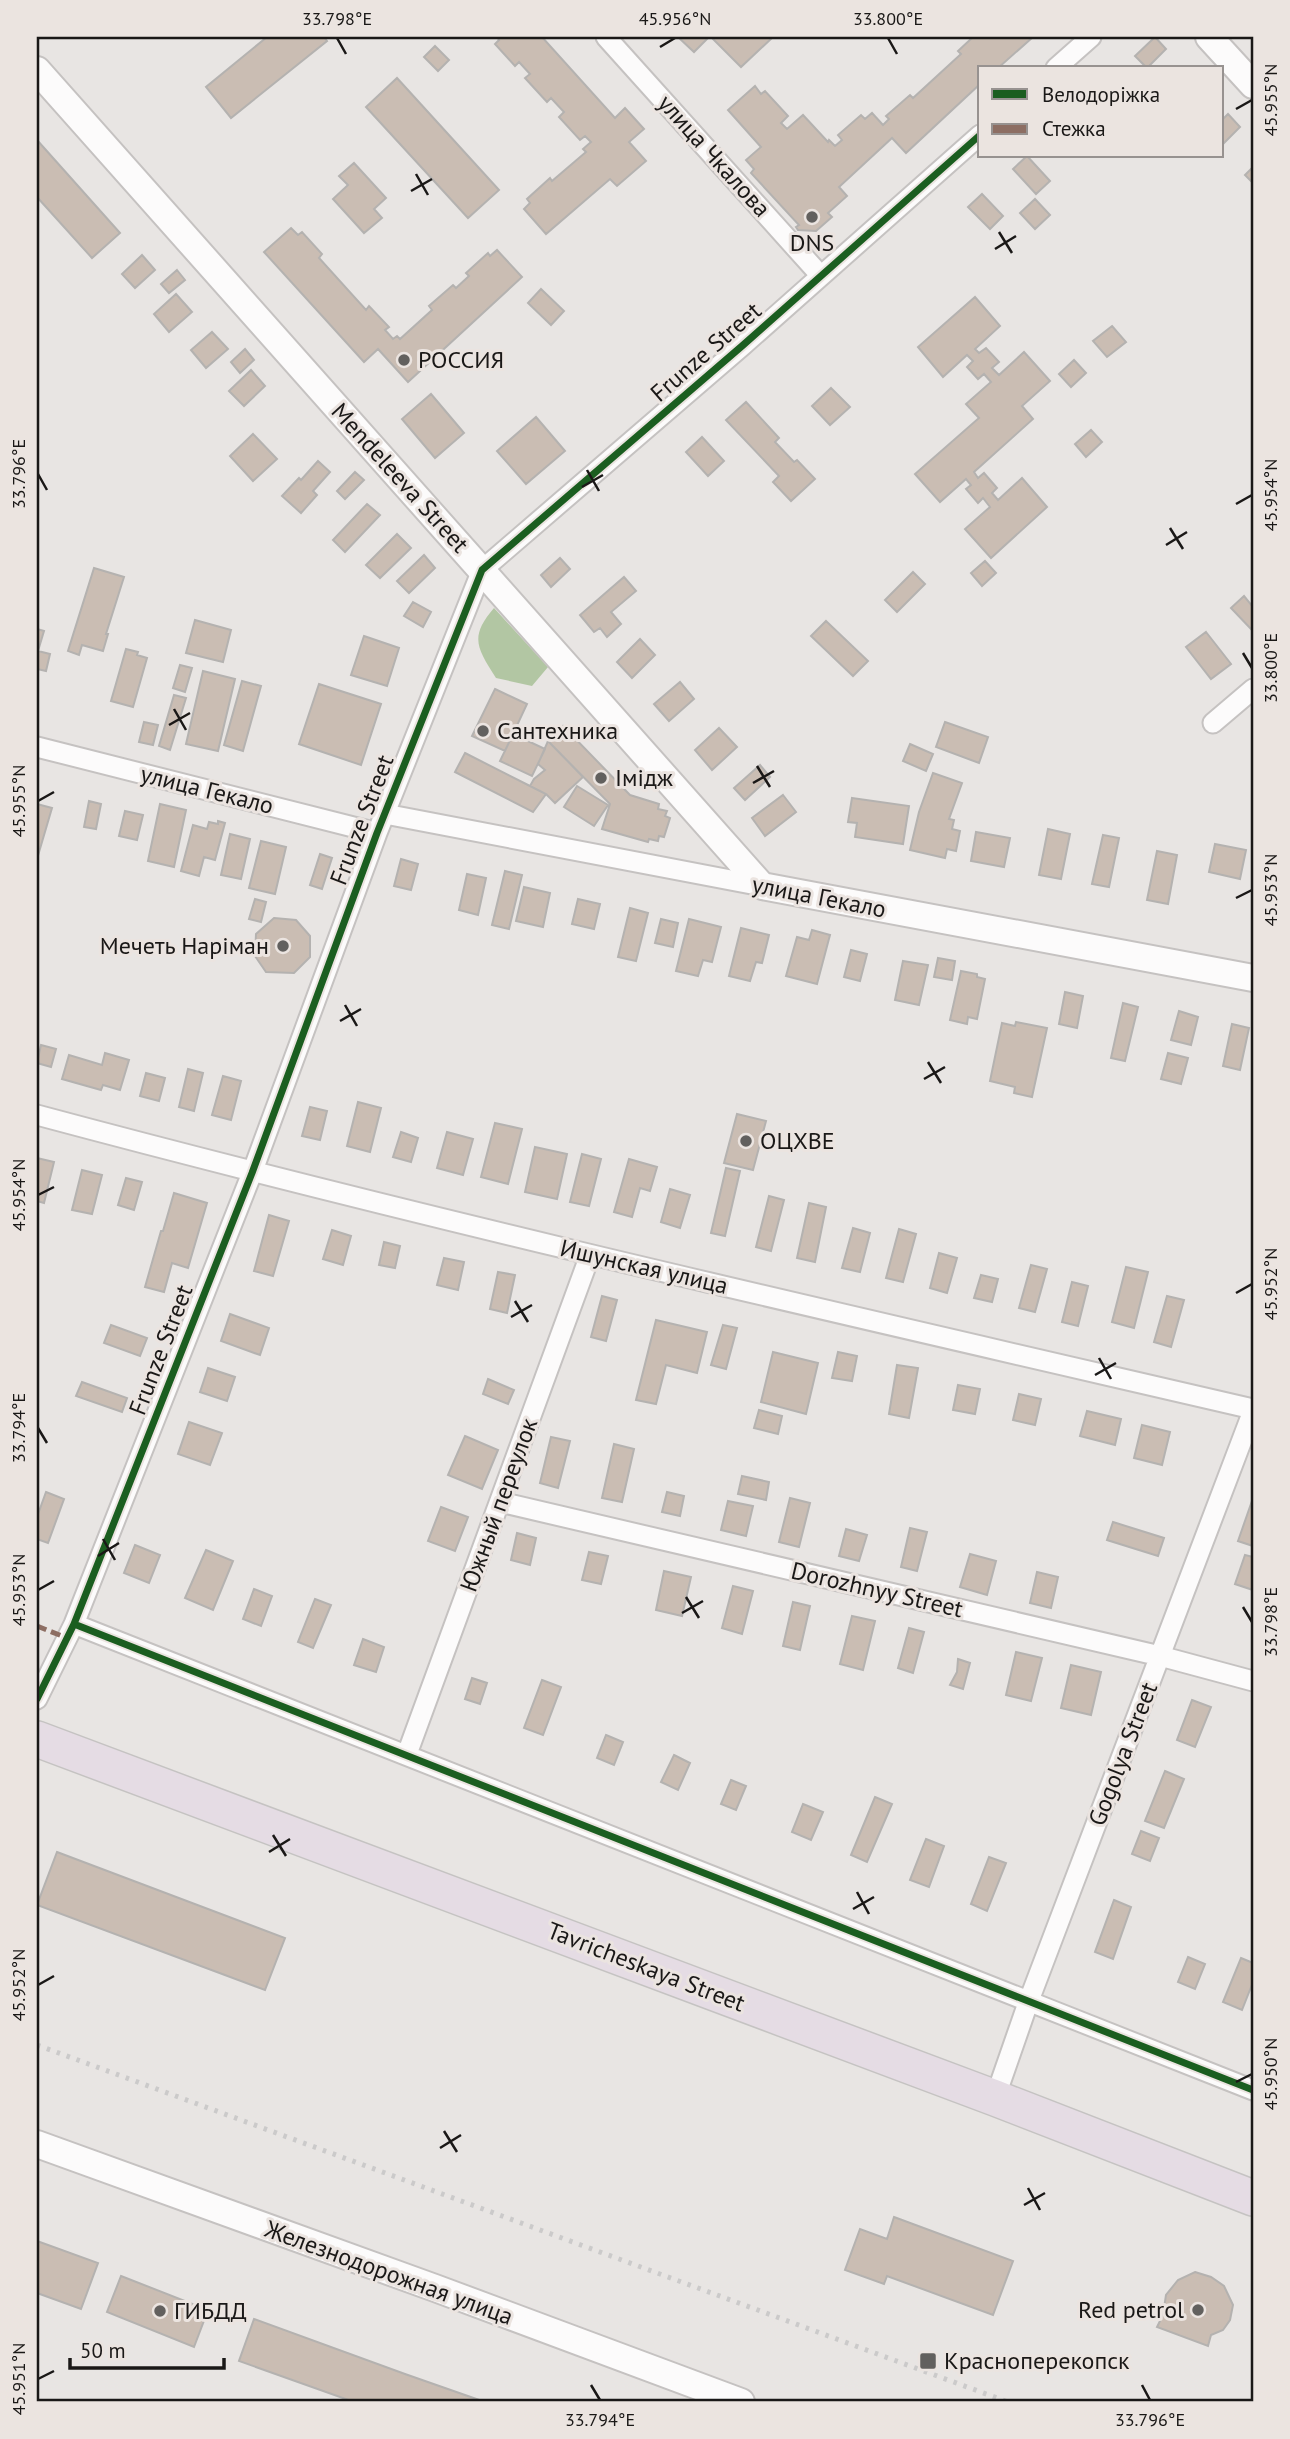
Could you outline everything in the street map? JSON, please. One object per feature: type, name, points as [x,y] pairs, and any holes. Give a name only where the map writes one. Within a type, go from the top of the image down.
[{"type":"highway","name":"Tavricheskaya Street","points":[[37,1739],[995,2098],[1253,2198]]},
{"type":"main road","points":[[1209,37],[1253,86]]},
{"type":"main road","name":"Mendeleeva Street","points":[[37,70],[762,887]]},
{"type":"main road","name":"улица Гекало","points":[[762,887],[1253,978]]},
{"type":"main road","name":"Железнодорожная улица","points":[[37,2144],[741,2402]]},
{"type":"street","name":"улица Чкалова","points":[[606,37],[821,276]]},
{"type":"street","points":[[1058,66],[1091,37]]},
{"type":"street","name":"Frunze Street","points":[[37,1699],[74,1624],[252,1173],[377,833],[482,570],[978,137]]},
{"type":"street","points":[[1213,723],[1253,689]]},
{"type":"street","name":"улица Гекало","points":[[37,747],[377,833]]},
{"type":"street","name":"улица Гекало","points":[[385,814],[762,887]]},
{"type":"street","name":"Ишунская улица","points":[[37,1115],[252,1173],[590,1255],[1253,1410]]},
{"type":"street","name":"Южный переулок","points":[[407,1754],[590,1255]]},
{"type":"street","name":"Gogolya Street","points":[[995,2098],[1028,2003],[1253,1410]]},
{"type":"street","name":"Dorozhnyy Street","points":[[500,1502],[1160,1656],[1253,1681]]},
{"type":"street","points":[[74,1624],[1253,2090]]},
{"type":"green space","points":[[494,608],[548,667],[532,686],[496,678],[480,650],[478,643],[481,627]]},
{"type":"building","points":[[267,37],[324,37],[327,41],[231,118],[206,87]]},
{"type":"building","points":[[497,37],[542,37],[615,118],[625,108],[644,129],[629,142],[646,161],[617,186],[610,179],[546,234],[524,209],[530,203],[527,199],[586,152],[583,149],[591,142],[585,136],[580,140],[559,117],[564,112],[551,98],[547,102],[525,78],[530,74],[519,62],[515,66],[495,44],[499,40]]},
{"type":"building","points":[[678,37],[709,37],[694,52]]},
{"type":"building","points":[[711,37],[773,37],[741,67]]},
{"type":"building","points":[[973,37],[1033,37],[1000,66],[978,66],[978,86],[906,153],[892,138],[839,187],[847,196],[828,213],[832,217],[816,231],[798,230],[796,227],[799,225],[751,173],[754,169],[746,160],[761,147],[728,110],[755,86],[761,94],[765,91],[788,116],[781,123],[787,129],[803,115],[835,146],[842,140],[838,135],[861,115],[865,119],[872,113],[883,125],[889,119],[886,116],[910,95],[913,98],[961,54],[958,51]]},
{"type":"building","points":[[1155,37],[1166,49],[1149,66],[1145,66],[1135,56]]},
{"type":"building","points":[[435,46],[449,60],[438,71],[424,57]]},
{"type":"building","points":[[397,78],[499,190],[468,218],[366,107]]},
{"type":"building","points":[[1228,114],[1240,127],[1224,143],[1224,118]]},
{"type":"building","points":[[37,140],[120,233],[92,258],[37,197]]},
{"type":"building","points":[[1025,158],[1029,158],[1050,181],[1036,194],[1013,169]]},
{"type":"building","points":[[354,163],[386,198],[374,209],[382,218],[364,233],[333,199],[348,185],[339,176]]},
{"type":"building","points":[[1253,167],[1253,183],[1245,175]]},
{"type":"building","points":[[982,194],[1003,216],[990,229],[968,207]]},
{"type":"building","points":[[1035,199],[1050,215],[1035,229],[1020,213]]},
{"type":"building","points":[[291,228],[298,235],[302,232],[322,254],[319,258],[366,310],[369,306],[389,327],[385,330],[393,339],[397,336],[400,339],[432,310],[429,306],[453,285],[456,288],[469,276],[466,273],[488,253],[490,256],[497,250],[522,277],[408,382],[378,349],[364,362],[264,252]]},
{"type":"building","points":[[142,255],[155,270],[135,288],[122,274]]},
{"type":"building","points":[[177,270],[185,280],[169,293],[161,284]]},
{"type":"building","points":[[541,289],[564,311],[551,325],[528,303]]},
{"type":"building","points":[[176,294],[192,312],[169,332],[154,314]]},
{"type":"building","points":[[975,297],[1000,326],[975,349],[979,353],[986,348],[999,362],[992,368],[999,375],[1024,352],[1050,381],[1022,406],[1033,419],[974,472],[978,478],[984,473],[997,488],[992,493],[998,500],[1022,478],[1047,507],[991,558],[965,529],[990,507],[983,498],[978,503],[966,489],[971,485],[966,479],[940,502],[915,474],[979,418],[966,404],[991,382],[984,374],[978,379],[967,367],[973,361],[967,355],[943,377],[918,347]]},
{"type":"building","points":[[1112,326],[1126,342],[1107,357],[1093,341]]},
{"type":"building","points":[[212,332],[228,349],[206,368],[191,350]]},
{"type":"building","points":[[245,349],[254,360],[240,373],[231,362]]},
{"type":"building","points":[[1074,360],[1086,373],[1071,387],[1059,374]]},
{"type":"building","points":[[251,370],[265,386],[244,406],[229,391]]},
{"type":"building","points":[[831,388],[850,407],[830,425],[812,406]]},
{"type":"building","points":[[431,394],[464,433],[435,458],[402,419]]},
{"type":"building","points":[[746,402],[779,438],[775,442],[815,479],[791,501],[773,482],[779,476],[726,420]]},
{"type":"building","points":[[536,417],[565,451],[526,484],[497,451]]},
{"type":"building","points":[[1091,430],[1102,442],[1086,457],[1075,444]]},
{"type":"building","points":[[253,434],[277,459],[253,481],[230,456]]},
{"type":"building","points":[[702,437],[724,461],[708,476],[686,452]]},
{"type":"building","points":[[318,461],[330,472],[313,491],[317,495],[301,513],[282,496]]},
{"type":"building","points":[[355,472],[364,480],[345,499],[337,491]]},
{"type":"building","points":[[367,504],[380,515],[345,552],[333,540]]},
{"type":"building","points":[[397,534],[411,548],[380,578],[366,565]]},
{"type":"building","points":[[424,555],[435,568],[409,593],[397,581]]},
{"type":"building","points":[[560,558],[570,569],[551,587],[541,575]]},
{"type":"building","points":[[985,561],[996,573],[982,586],[971,573]]},
{"type":"building","points":[[94,568],[124,577],[103,651],[82,645],[79,655],[68,651]]},
{"type":"building","points":[[913,572],[925,584],[897,612],[885,600]]},
{"type":"building","points":[[624,577],[636,591],[611,612],[621,624],[607,637],[600,628],[594,632],[580,615]]},
{"type":"building","points":[[1244,596],[1253,607],[1251,629],[1231,608]]},
{"type":"building","points":[[413,602],[431,612],[423,627],[404,616]]},
{"type":"building","points":[[195,620],[231,630],[223,662],[186,653]]},
{"type":"building","points":[[826,621],[868,661],[853,676],[811,636]]},
{"type":"building","points":[[37,629],[44,631],[38,651],[50,654],[46,671],[37,669]]},
{"type":"building","points":[[1206,632],[1231,664],[1211,679],[1186,647]]},
{"type":"building","points":[[364,636],[399,648],[387,686],[351,675]]},
{"type":"building","points":[[640,639],[655,655],[632,678],[617,662]]},
{"type":"building","points":[[126,649],[147,658],[133,707],[111,701]]},
{"type":"building","points":[[180,665],[192,668],[185,692],[173,688]]},
{"type":"building","points":[[203,671],[235,679],[218,751],[186,744]]},
{"type":"building","points":[[242,681],[261,686],[243,751],[224,745]]},
{"type":"building","points":[[680,682],[694,699],[669,721],[654,704]]},
{"type":"building","points":[[319,684],[381,704],[361,765],[299,744]]},
{"type":"building","points":[[495,689],[527,704],[505,751],[472,736]]},
{"type":"building","points":[[174,695],[186,698],[170,750],[159,746]]},
{"type":"building","points":[[144,722],[158,725],[153,745],[139,742]]},
{"type":"building","points":[[945,722],[988,737],[979,763],[936,747]]},
{"type":"building","points":[[563,726],[630,795],[659,804],[658,809],[667,811],[665,816],[670,818],[664,837],[659,836],[658,841],[649,839],[648,842],[602,829],[610,804],[548,741]]},
{"type":"building","points":[[719,728],[737,747],[712,770],[695,750]]},
{"type":"building","points":[[513,734],[545,749],[532,776],[500,761]]},
{"type":"building","points":[[548,741],[583,777],[555,803],[546,794],[530,786],[545,770],[538,764]]},
{"type":"building","points":[[910,744],[933,754],[926,771],[903,761]]},
{"type":"building","points":[[465,753],[546,794],[533,812],[455,772]]},
{"type":"building","points":[[760,765],[770,777],[745,800],[734,788]]},
{"type":"building","points":[[933,773],[962,783],[949,819],[954,820],[952,829],[960,831],[956,851],[947,849],[945,858],[910,850],[919,812]]},
{"type":"building","points":[[577,786],[608,805],[594,826],[564,807]]},
{"type":"building","points":[[783,795],[796,812],[765,836],[752,818]]},
{"type":"building","points":[[852,798],[909,806],[903,844],[855,837],[857,823],[848,822]]},
{"type":"building","points":[[89,801],[101,804],[96,829],[84,827]]},
{"type":"building","points":[[37,804],[52,808],[37,859]]},
{"type":"building","points":[[160,804],[186,810],[174,867],[148,861]]},
{"type":"building","points":[[125,811],[143,815],[137,840],[119,836]]},
{"type":"building","points":[[218,821],[225,823],[215,860],[204,857],[199,876],[181,871],[193,825],[207,829],[209,822],[218,824]]},
{"type":"building","points":[[1048,829],[1070,834],[1061,879],[1039,875]]},
{"type":"building","points":[[976,832],[1010,838],[1004,867],[971,861]]},
{"type":"building","points":[[230,834],[250,839],[241,879],[221,875]]},
{"type":"building","points":[[1103,835],[1119,838],[1109,887],[1092,884]]},
{"type":"building","points":[[261,841],[286,847],[275,894],[249,888]]},
{"type":"building","points":[[1215,844],[1246,850],[1240,879],[1209,872]]},
{"type":"building","points":[[1157,851],[1177,855],[1168,904],[1147,900]]},
{"type":"building","points":[[320,854],[332,858],[322,889],[310,885]]},
{"type":"building","points":[[401,859],[418,864],[411,890],[394,886]]},
{"type":"building","points":[[505,871],[522,875],[509,929],[492,925]]},
{"type":"building","points":[[467,874],[486,878],[478,915],[459,910]]},
{"type":"building","points":[[524,887],[550,893],[543,927],[516,921]]},
{"type":"building","points":[[255,899],[266,902],[261,922],[249,919]]},
{"type":"building","points":[[578,899],[600,904],[594,929],[572,924]]},
{"type":"building","points":[[630,908],[648,913],[636,961],[618,957]]},
{"type":"building","name":"Мечеть Наріман","points":[[274,918],[296,920],[310,936],[310,957],[294,973],[266,972],[255,956],[256,934]]},
{"type":"building","points":[[661,919],[678,923],[673,947],[655,943]]},
{"type":"building","points":[[689,919],[721,927],[712,962],[703,960],[698,976],[676,971]]},
{"type":"building","points":[[741,928],[769,935],[762,963],[756,962],[750,981],[729,976]]},
{"type":"building","points":[[812,930],[830,935],[817,984],[786,976],[797,937],[809,940]]},
{"type":"building","points":[[851,950],[867,954],[860,981],[844,977]]},
{"type":"building","points":[[938,958],[955,961],[952,980],[934,977]]},
{"type":"building","points":[[903,961],[928,965],[919,1005],[895,1000]]},
{"type":"building","points":[[961,971],[977,974],[977,977],[985,979],[977,1019],[968,1017],[967,1024],[950,1020]]},
{"type":"building","points":[[1065,992],[1083,996],[1077,1028],[1059,1024]]},
{"type":"building","points":[[1123,1003],[1138,1007],[1125,1061],[1111,1058]]},
{"type":"building","points":[[1179,1011],[1198,1017],[1191,1045],[1171,1040]]},
{"type":"building","points":[[1016,1022],[1047,1028],[1032,1097],[1014,1093],[1015,1087],[990,1081],[1002,1023],[1015,1026]]},
{"type":"building","points":[[1232,1024],[1249,1028],[1240,1070],[1223,1066]]},
{"type":"building","points":[[41,1045],[56,1049],[51,1067],[37,1063]]},
{"type":"building","points":[[105,1053],[129,1060],[120,1090],[103,1085],[101,1090],[62,1079],[69,1055],[102,1065]]},
{"type":"building","points":[[1168,1053],[1188,1058],[1181,1084],[1161,1079]]},
{"type":"building","points":[[188,1069],[203,1073],[194,1111],[179,1107]]},
{"type":"building","points":[[146,1073],[165,1078],[159,1101],[140,1096]]},
{"type":"building","points":[[223,1076],[241,1081],[231,1120],[212,1115]]},
{"type":"building","points":[[358,1102],[381,1108],[370,1152],[347,1146]]},
{"type":"building","points":[[310,1107],[327,1111],[320,1140],[302,1136]]},
{"type":"building","points":[[737,1114],[766,1121],[753,1170],[724,1163]]},
{"type":"building","points":[[495,1123],[522,1129],[508,1184],[481,1177]]},
{"type":"building","points":[[401,1132],[418,1138],[411,1162],[393,1157]]},
{"type":"building","points":[[447,1132],[473,1139],[463,1175],[437,1168]]},
{"type":"building","points":[[535,1147],[567,1154],[557,1199],[525,1192]]},
{"type":"building","points":[[582,1154],[601,1159],[589,1206],[570,1202]]},
{"type":"building","points":[[37,1158],[54,1162],[44,1203],[37,1201]]},
{"type":"building","points":[[629,1159],[657,1167],[650,1191],[640,1188],[632,1217],[614,1212]]},
{"type":"building","points":[[726,1168],[740,1171],[725,1236],[711,1233]]},
{"type":"building","points":[[82,1170],[102,1175],[92,1214],[72,1210]]},
{"type":"building","points":[[126,1178],[142,1182],[134,1210],[118,1205]]},
{"type":"building","points":[[670,1189],[690,1195],[680,1228],[661,1222]]},
{"type":"building","points":[[174,1193],[207,1203],[188,1268],[172,1263],[164,1292],[145,1287]]},
{"type":"building","points":[[769,1196],[784,1200],[771,1251],[756,1247]]},
{"type":"building","points":[[809,1203],[826,1207],[815,1262],[797,1258]]},
{"type":"building","points":[[269,1215],[289,1221],[273,1276],[254,1271]]},
{"type":"building","points":[[853,1228],[870,1233],[860,1272],[842,1268]]},
{"type":"building","points":[[899,1229],[916,1234],[903,1282],[886,1278]]},
{"type":"building","points":[[332,1230],[351,1236],[343,1265],[323,1259]]},
{"type":"building","points":[[384,1242],[400,1246],[395,1268],[379,1265]]},
{"type":"building","points":[[939,1253],[957,1258],[947,1293],[930,1288]]},
{"type":"building","points":[[444,1258],[464,1262],[458,1290],[437,1285]]},
{"type":"building","points":[[1031,1265],[1047,1269],[1035,1312],[1019,1308]]},
{"type":"building","points":[[1126,1267],[1148,1272],[1134,1328],[1112,1322]]},
{"type":"building","points":[[498,1272],[515,1275],[507,1313],[490,1309]]},
{"type":"building","points":[[981,1275],[998,1279],[992,1302],[974,1298]]},
{"type":"building","points":[[1072,1282],[1088,1286],[1078,1326],[1062,1322]]},
{"type":"building","points":[[602,1296],[617,1300],[606,1341],[591,1337]]},
{"type":"building","points":[[1167,1296],[1184,1300],[1171,1347],[1154,1342]]},
{"type":"building","points":[[230,1314],[269,1328],[260,1355],[221,1341]]},
{"type":"building","points":[[656,1320],[707,1332],[697,1373],[666,1365],[656,1404],[636,1400]]},
{"type":"building","points":[[111,1325],[147,1338],[140,1356],[104,1343]]},
{"type":"building","points":[[723,1325],[737,1328],[726,1369],[711,1365]]},
{"type":"building","points":[[773,1352],[818,1363],[806,1414],[761,1402]]},
{"type":"building","points":[[838,1352],[857,1356],[852,1381],[832,1378]]},
{"type":"building","points":[[897,1365],[918,1368],[909,1418],[889,1414]]},
{"type":"building","points":[[208,1368],[235,1377],[227,1401],[200,1392]]},
{"type":"building","points":[[488,1379],[514,1390],[508,1404],[483,1394]]},
{"type":"building","points":[[82,1382],[127,1398],[122,1412],[76,1396]]},
{"type":"building","points":[[958,1385],[980,1389],[975,1414],[953,1410]]},
{"type":"building","points":[[1019,1394],[1041,1399],[1035,1425],[1013,1420]]},
{"type":"building","points":[[759,1410],[782,1416],[778,1434],[754,1428]]},
{"type":"building","points":[[1087,1411],[1121,1419],[1115,1445],[1080,1436]]},
{"type":"building","points":[[189,1422],[222,1433],[210,1465],[178,1454]]},
{"type":"building","points":[[1142,1425],[1170,1432],[1162,1465],[1134,1458]]},
{"type":"building","points":[[465,1436],[498,1450],[482,1489],[448,1475]]},
{"type":"building","points":[[551,1437],[570,1441],[558,1488],[540,1483]]},
{"type":"building","points":[[614,1444],[634,1449],[622,1502],[602,1498]]},
{"type":"building","points":[[742,1476],[769,1482],[766,1500],[738,1494]]},
{"type":"building","points":[[46,1492],[64,1499],[48,1543],[37,1539],[37,1517]]},
{"type":"building","points":[[667,1492],[684,1496],[680,1516],[662,1512]]},
{"type":"building","points":[[790,1498],[810,1503],[799,1547],[779,1542]]},
{"type":"building","points":[[1253,1498],[1253,1546],[1238,1541]]},
{"type":"building","points":[[728,1501],[753,1506],[746,1536],[721,1530]]},
{"type":"building","points":[[441,1507],[468,1517],[455,1551],[428,1541]]},
{"type":"building","points":[[1113,1522],[1164,1538],[1158,1556],[1107,1540]]},
{"type":"building","points":[[910,1528],[927,1532],[917,1571],[901,1567]]},
{"type":"building","points":[[846,1529],[867,1535],[859,1561],[839,1556]]},
{"type":"building","points":[[517,1533],[536,1538],[530,1565],[511,1560]]},
{"type":"building","points":[[135,1545],[160,1555],[149,1583],[124,1573]]},
{"type":"building","points":[[206,1550],[233,1561],[213,1610],[185,1598]]},
{"type":"building","points":[[589,1552],[608,1556],[601,1584],[582,1580]]},
{"type":"building","points":[[970,1554],[996,1561],[987,1595],[960,1587]]},
{"type":"building","points":[[1245,1555],[1253,1557],[1253,1590],[1235,1584]]},
{"type":"building","points":[[664,1571],[691,1577],[682,1616],[656,1610]]},
{"type":"building","points":[[1037,1572],[1058,1577],[1051,1608],[1030,1603]]},
{"type":"building","points":[[733,1586],[753,1591],[742,1634],[722,1628]]},
{"type":"building","points":[[254,1589],[272,1596],[261,1626],[243,1619]]},
{"type":"building","points":[[315,1599],[331,1605],[313,1648],[298,1642]]},
{"type":"building","points":[[793,1602],[810,1606],[800,1650],[783,1646]]},
{"type":"building","points":[[852,1616],[875,1621],[863,1670],[840,1664]]},
{"type":"building","points":[[909,1628],[924,1632],[913,1673],[898,1668]]},
{"type":"building","points":[[363,1639],[384,1647],[376,1672],[354,1665]]},
{"type":"building","points":[[1016,1652],[1042,1658],[1031,1701],[1006,1695]]},
{"type":"building","points":[[958,1659],[970,1663],[963,1689],[950,1685],[957,1672]]},
{"type":"building","points":[[1071,1665],[1101,1672],[1091,1715],[1061,1708]]},
{"type":"building","points":[[472,1678],[487,1683],[480,1704],[465,1699]]},
{"type":"building","points":[[542,1680],[561,1687],[543,1735],[524,1728]]},
{"type":"building","points":[[1192,1700],[1211,1707],[1195,1747],[1177,1740]]},
{"type":"building","points":[[606,1735],[623,1742],[614,1765],[597,1758]]},
{"type":"building","points":[[674,1755],[690,1763],[678,1790],[661,1782]]},
{"type":"building","points":[[1165,1771],[1184,1779],[1164,1828],[1145,1821]]},
{"type":"building","points":[[731,1780],[746,1786],[736,1810],[721,1804]]},
{"type":"building","points":[[875,1797],[892,1804],[867,1862],[851,1855]]},
{"type":"building","points":[[803,1804],[823,1812],[811,1840],[792,1832]]},
{"type":"building","points":[[1141,1831],[1159,1838],[1150,1861],[1132,1854]]},
{"type":"building","points":[[926,1839],[944,1846],[929,1887],[910,1880]]},
{"type":"building","points":[[57,1852],[285,1938],[265,1990],[37,1905]]},
{"type":"building","points":[[989,1857],[1006,1863],[987,1911],[971,1904]]},
{"type":"building","points":[[1114,1900],[1131,1907],[1113,1959],[1095,1952]]},
{"type":"building","points":[[1188,1957],[1205,1964],[1195,1989],[1178,1982]]},
{"type":"building","points":[[1241,1958],[1253,1963],[1253,1982],[1242,2010],[1223,2002]]},
{"type":"building","points":[[894,2217],[1013,2261],[993,2315],[887,2276],[884,2284],[845,2270],[860,2229],[887,2239]]},
{"type":"building","points":[[37,2241],[98,2263],[81,2309],[37,2293]]},
{"type":"building","name":"Red petrol","points":[[1195,2272],[1211,2277],[1224,2286],[1233,2305],[1230,2320],[1223,2330],[1211,2335],[1208,2346],[1157,2327],[1163,2315],[1166,2295],[1178,2280]]},
{"type":"building","points":[[121,2276],[208,2310],[194,2347],[107,2312]]},
{"type":"building","points":[[254,2319],[485,2402],[354,2402],[239,2361]]},
{"type":"railway","points":[[37,2045],[1008,2402]]},
{"type":"marked path","points":[[37,1626],[67,1638]]},
{"type":"cycle path","points":[[37,1699],[74,1624],[252,1173],[377,833],[482,570],[742,346],[978,137]]},
{"type":"cycle path","points":[[74,1624],[1253,2090]]},
{"type":"place","name":"DNS","points":[[812,217]]},
{"type":"place","name":"РОССИЯ","points":[[404,360]]},
{"type":"place","name":"Сантехника","points":[[483,731]]},
{"type":"place","name":"Імідж","points":[[601,778]]},
{"type":"place","name":"Мечеть Наріман","points":[[283,946]]},
{"type":"place","name":"ОЦХВЕ","points":[[746,1141]]},
{"type":"place","name":"Red petrol","points":[[1198,2310]]},
{"type":"place","name":"ГИБДД","points":[[160,2311]]},
{"type":"place","name":"Красноперекопск","points":[[928,2361]]}]
